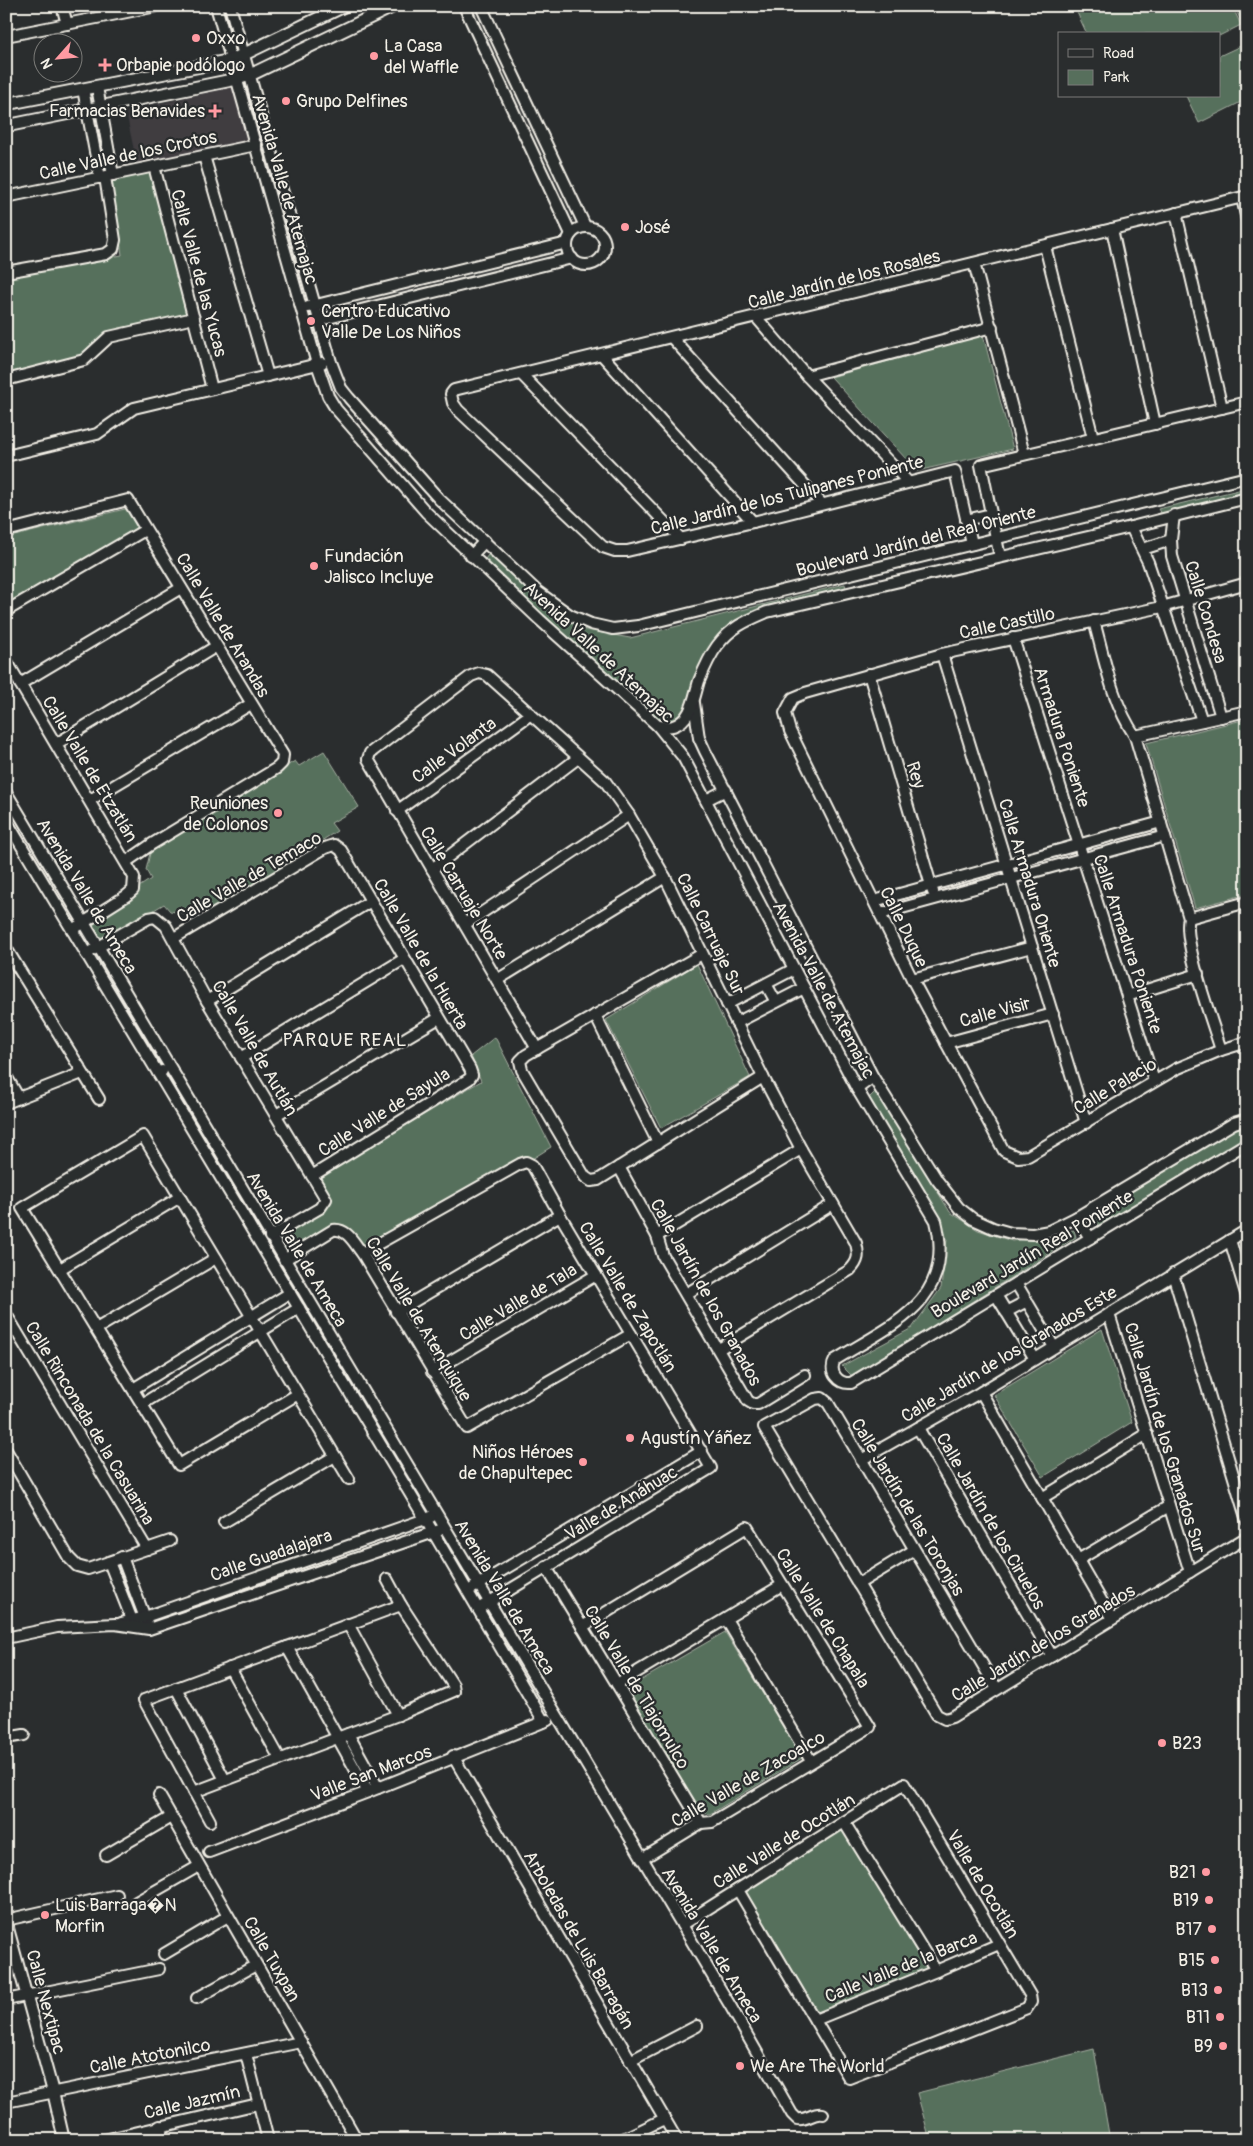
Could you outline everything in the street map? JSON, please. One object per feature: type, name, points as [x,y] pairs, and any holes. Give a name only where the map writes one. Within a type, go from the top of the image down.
[{"type":"street","points":[[62,6],[67,24]]},
{"type":"street","points":[[6,36],[157,6]]},
{"type":"street","name":"Avenida Valle de Atemajac","points":[[216,6],[317,364],[328,396],[354,431],[426,512],[471,556],[658,726],[682,757],[857,1089],[936,1221],[940,1238],[939,1258],[931,1287],[922,1301],[909,1314],[835,1360],[833,1364],[835,1376]]},
{"type":"street","name":"Avenida Valle de Atemajac","points":[[230,6],[330,362],[341,388],[439,499],[538,592],[570,615],[592,624]]},
{"type":"street","points":[[6,104],[232,60],[344,6]]},
{"type":"street","points":[[6,126],[250,76],[394,6]]},
{"type":"street","points":[[302,308],[569,238],[577,229],[585,226],[594,228],[601,233],[605,240],[605,249],[602,257],[595,263],[587,265],[578,263],[569,254],[569,238],[464,6]]},
{"type":"street","points":[[481,6],[585,226]]},
{"type":"street","points":[[6,272],[106,254],[113,249],[116,240],[106,176],[97,86]]},
{"type":"street","points":[[83,90],[106,176]]},
{"type":"street","name":"Calle Valle de los Crotos","points":[[6,198],[256,145]]},
{"type":"street","points":[[204,156],[268,376]]},
{"type":"street","name":"Calle Valle de las Yucas","points":[[154,166],[212,389]]},
{"type":"street","points":[[1244,197],[1247,220]]},
{"type":"street","name":"Calle Jardín de los Rosales","points":[[627,551],[615,551],[603,547],[458,410],[453,403],[451,394],[454,390],[522,375],[1244,197]]},
{"type":"street","points":[[1176,213],[1222,408]]},
{"type":"street","points":[[1112,229],[1155,424]]},
{"type":"street","points":[[1045,246],[1093,438]]},
{"type":"street","points":[[306,323],[572,258]]},
{"type":"street","points":[[974,263],[1024,454]]},
{"type":"street","points":[[756,317],[808,376],[908,482]]},
{"type":"street","points":[[6,380],[84,360],[109,337],[194,318]]},
{"type":"street","points":[[808,376],[992,328]]},
{"type":"street","points":[[672,338],[822,504]]},
{"type":"street","points":[[602,355],[753,522]]},
{"type":"street","points":[[6,456],[97,434],[134,408],[330,362]]},
{"type":"street","points":[[522,375],[681,539]]},
{"type":"street","points":[[1000,557],[981,464],[1247,402]]},
{"type":"street","points":[[354,431],[368,419]]},
{"type":"street","name":"Calle Jardín de los Tulipanes Poniente","points":[[627,551],[753,522],[955,470],[966,520]]},
{"type":"street","name":"Boulevard Jardín del Real Oriente","points":[[592,624],[613,628],[638,626],[1247,478]]},
{"type":"street","name":"Boulevard Jardín del Real Oriente","points":[[658,726],[672,727],[682,721],[694,703],[698,683],[707,662],[726,635],[742,622],[767,612],[1247,498]]},
{"type":"street","name":"Calle Valle de Arandas","points":[[6,531],[128,500],[283,755],[282,763],[277,768],[152,844],[126,862]]},
{"type":"street","points":[[972,544],[966,520],[991,514]]},
{"type":"street","name":"Calle Condesa","points":[[1174,515],[1171,540],[1172,556],[1221,716]]},
{"type":"street","points":[[1131,527],[1143,549],[1202,721]]},
{"type":"street","points":[[6,611],[145,530]]},
{"type":"street","points":[[1143,549],[1171,540]]},
{"type":"street","points":[[471,556],[485,541]]},
{"type":"street","points":[[847,574],[850,592]]},
{"type":"street","name":"Calle Castillo","points":[[785,713],[792,698],[869,674],[942,654],[1162,607],[1247,583]]},
{"type":"street","points":[[20,684],[181,588]]},
{"type":"street","points":[[1094,621],[1112,690],[1124,720],[1135,736],[1161,822],[1189,918],[1187,926],[1189,946],[1221,1050]]},
{"type":"street","name":"Armadura Poniente","points":[[1013,638],[1079,844]]},
{"type":"street","points":[[56,744],[215,646]]},
{"type":"street","name":"Calle Armadura Oriente","points":[[942,654],[1086,1122]]},
{"type":"street","name":"Calle Valle de Etzatlán","points":[[6,660],[134,877],[133,890],[83,922]]},
{"type":"street","name":"Calle Carruaje Sur","points":[[370,753],[471,676],[479,673],[487,675],[606,781],[629,815],[665,877],[762,1077],[800,1149],[856,1243],[858,1252],[858,1262],[850,1270],[719,1349]]},
{"type":"street","name":"Rey","points":[[869,674],[932,885],[934,899]]},
{"type":"street","name":"Avenida Valle de Atemajac","points":[[694,703],[699,738],[873,1077],[948,1195],[959,1208],[973,1219],[993,1228]]},
{"type":"street","points":[[90,800],[251,704]]},
{"type":"street","points":[[1135,736],[1247,711]]},
{"type":"street","name":"Calle Duque","points":[[785,713],[790,731],[912,979],[1004,1150]]},
{"type":"street","name":"Calle Volanta","points":[[397,811],[530,714]]},
{"type":"street","name":"Calle Carruaje Norte","points":[[370,753],[369,764],[537,1049]]},
{"type":"street","points":[[432,869],[578,758]]},
{"type":"street","points":[[706,800],[726,790]]},
{"type":"street","name":"Avenida Valle de Ameca","points":[[7,794],[682,1925],[792,2114],[796,2119],[804,2120],[818,2113],[823,2114]]},
{"type":"street","points":[[6,815],[16,809]]},
{"type":"street","points":[[464,924],[629,815]]},
{"type":"street","name":"Avenida Valle de Ameca","points":[[6,820],[433,1532],[544,1722]]},
{"type":"street","points":[[874,900],[1161,822]]},
{"type":"street","points":[[880,914],[1165,836]]},
{"type":"street","name":"Calle Armadura Poniente","points":[[1079,844],[1154,1082]]},
{"type":"street","name":"Calle Valle de Temaco","points":[[174,938],[325,848],[334,845],[341,850]]},
{"type":"street","name":"Calle Valle de la Huerta","points":[[341,850],[472,1075]]},
{"type":"street","points":[[497,980],[665,877]]},
{"type":"street","points":[[207,1001],[371,901]]},
{"type":"street","points":[[1189,918],[1247,902]]},
{"type":"street","name":"Calle Valle de Autlán","points":[[149,918],[155,917],[160,920],[174,938],[207,1001],[326,1198],[320,1208],[270,1237]]},
{"type":"street","name":"Calle Valle de Temaco","points":[[86,954],[149,918]]},
{"type":"street","points":[[72,930],[83,922]]},
{"type":"street","points":[[912,979],[1032,947]]},
{"type":"street","points":[[6,948],[99,1099]]},
{"type":"street","points":[[702,954],[537,1049],[520,1061],[522,1070],[585,1177],[591,1181],[598,1180],[762,1077]]},
{"type":"street","points":[[241,1058],[404,959]]},
{"type":"street","points":[[727,1004],[794,969]]},
{"type":"street","points":[[1127,996],[1198,974]]},
{"type":"street","points":[[766,984],[776,1002]]},
{"type":"street","points":[[736,1023],[804,988]]},
{"type":"street","name":"Calle Visir","points":[[946,1043],[1053,1014]]},
{"type":"street","points":[[595,1015],[658,1143]]},
{"type":"street","points":[[276,1116],[439,1018]]},
{"type":"street","name":"Calle Palacio","points":[[1004,1150],[1018,1156],[1028,1156],[1190,1062],[1247,1042]]},
{"type":"street","points":[[158,1073],[170,1068]]},
{"type":"street","points":[[6,1103],[82,1073]]},
{"type":"street","name":"Calle Valle de Sayula","points":[[312,1176],[469,1079],[472,1075]]},
{"type":"street","points":[[6,1076],[19,1098]]},
{"type":"street","points":[[857,1089],[873,1077]]},
{"type":"street","name":"Boulevard Jardín Real Poniente","points":[[993,1228],[1011,1233],[1033,1234],[1049,1231],[1077,1217],[1234,1123],[1247,1119]]},
{"type":"street","points":[[298,1394],[179,1465],[22,1208],[143,1136],[260,1332],[298,1394],[349,1479]]},
{"type":"street","name":"Boulevard Jardín Real Poniente","points":[[835,1376],[845,1384],[852,1384],[1247,1143]]},
{"type":"street","points":[[657,1236],[800,1149]]},
{"type":"street","name":"Calle Valle de Zapotlán","points":[[362,1253],[526,1162],[532,1165],[702,1451]]},
{"type":"street","name":"Calle Jardín de los Granados","points":[[619,1167],[657,1236],[663,1256],[748,1400],[753,1404],[758,1404],[805,1376]]},
{"type":"street","points":[[60,1269],[180,1197]]},
{"type":"street","points":[[686,1294],[833,1204]]},
{"type":"street","points":[[396,1312],[560,1215]]},
{"type":"street","points":[[1077,1217],[1090,1238]]},
{"type":"street","name":"Calle Valle de Atenquique","points":[[284,1260],[333,1230],[340,1229],[345,1232],[362,1253],[466,1428],[631,1334]]},
{"type":"street","name":"Calle Jardín de los Granados Este","points":[[861,1460],[981,1392],[1247,1230]]},
{"type":"street","points":[[1230,1240],[1247,1297]]},
{"type":"street","points":[[96,1329],[216,1258]]},
{"type":"street","name":"Calle Valle de Tala","points":[[432,1372],[596,1274]]},
{"type":"street","points":[[1174,1274],[1247,1521]]},
{"type":"street","points":[[1016,1283],[1054,1347]]},
{"type":"street","points":[[133,1389],[290,1293]]},
{"type":"street","points":[[996,1295],[1035,1359]]},
{"type":"street","points":[[1006,1312],[1027,1301]]},
{"type":"street","points":[[142,1404],[299,1308]]},
{"type":"street","name":"Calle Rinconada de la Casuarina","points":[[6,1314],[146,1549]]},
{"type":"street","name":"Calle Jardín de los Granados Sur","points":[[1108,1314],[1190,1572]]},
{"type":"street","points":[[981,1392],[1112,1620]]},
{"type":"street","name":"Calle Jardín de las Toronjas","points":[[764,1427],[808,1402],[822,1398],[828,1403],[997,1690]]},
{"type":"street","name":"Calle Jardín de los Granados","points":[[764,1427],[937,1715],[945,1719],[952,1717],[1247,1538]]},
{"type":"street","name":"Calle Jardín de los Ciruelos","points":[[918,1428],[1052,1656]]},
{"type":"street","points":[[1042,1498],[1147,1434]]},
{"type":"street","points":[[6,1450],[69,1558],[77,1566],[88,1569],[170,1541]]},
{"type":"street","name":"Valle de Anáhuac","points":[[468,1591],[702,1451],[711,1468],[478,1609]]},
{"type":"street","points":[[224,1522],[335,1456]]},
{"type":"street","points":[[1078,1560],[1169,1506]]},
{"type":"street","name":"Calle Guadalajara","points":[[133,1623],[144,1617],[437,1514]]},
{"type":"street","name":"Calle Valle de Chapala","points":[[582,1627],[747,1527],[870,1727]]},
{"type":"street","name":"Calle Guadalajara","points":[[6,1638],[57,1627],[133,1623],[149,1629],[445,1528]]},
{"type":"street","points":[[858,1584],[914,1550]]},
{"type":"street","points":[[332,1551],[328,1554],[327,1560],[330,1564],[337,1565]]},
{"type":"street","points":[[122,1557],[149,1629]]},
{"type":"street","points":[[109,1562],[133,1623]]},
{"type":"street","name":"Calle Valle de Tlajomulco","points":[[546,1568],[701,1823]]},
{"type":"street","points":[[194,1792],[398,1715],[454,1691],[453,1685],[401,1605],[387,1579]]},
{"type":"street","points":[[617,1684],[782,1585]]},
{"type":"street","points":[[210,1821],[144,1700],[401,1605]]},
{"type":"street","points":[[726,1619],[811,1761]]},
{"type":"street","points":[[348,1624],[398,1715]]},
{"type":"street","points":[[286,1647],[337,1738],[373,1790]]},
{"type":"street","points":[[230,1668],[280,1759]]},
{"type":"street","points":[[176,1688],[225,1780]]},
{"type":"street","name":"Valle San Marcos","points":[[208,1852],[373,1790],[558,1717]]},
{"type":"street","name":"Calle Valle de Zacoalco","points":[[642,1859],[701,1823],[712,1822],[870,1727]]},
{"type":"street","points":[[348,1734],[373,1790]]},
{"type":"street","points":[[6,1738],[24,1735]]},
{"type":"street","name":"Arboledas de Luis Barragán","points":[[453,1757],[676,2140]]},
{"type":"street","name":"Calle Valle de Ocotlán","points":[[682,1925],[904,1784]]},
{"type":"street","name":"Valle de Ocotlán","points":[[815,2020],[849,2078],[1027,2008],[1031,2002],[1030,1995],[904,1784]]},
{"type":"street","name":"Calle Tuxpan","points":[[158,1795],[357,2140]]},
{"type":"street","points":[[106,1855],[171,1817]]},
{"type":"street","points":[[844,1822],[936,1971]]},
{"type":"street","points":[[136,1902],[199,1866]]},
{"type":"street","points":[[738,1890],[815,2020]]},
{"type":"street","points":[[6,1920],[117,1894]]},
{"type":"street","points":[[164,1954],[228,1916]]},
{"type":"street","name":"Calle Nextipac","points":[[6,1920],[54,2092],[64,2140]]},
{"type":"street","name":"Calle Valle de la Barca","points":[[815,2020],[999,1944]]},
{"type":"street","points":[[198,1998],[256,1964]]},
{"type":"street","points":[[6,2000],[159,1969]]},
{"type":"street","points":[[630,2061],[697,2026]]},
{"type":"street","name":"Calle Atotonilco","points":[[6,2102],[301,2042]]},
{"type":"street","points":[[246,2054],[268,2140]]},
{"type":"street","name":"Calle Jazmín","points":[[104,2140],[258,2104]]},
{"type":"street","points":[[621,2140],[664,2119]]},
{"type":"street","points":[[160,2126],[163,2140]]},
{"type":"shaded area","points":[[234,86],[247,141],[137,165],[126,112]]},
{"type":"green space","points":[[1074,6],[1232,6],[1241,25],[1220,36],[1220,32],[1086,32]]},
{"type":"green space","points":[[1234,6],[1247,6],[1247,33]]},
{"type":"green space","points":[[1247,43],[1247,99],[1199,123],[1187,98],[1220,98],[1220,56]]},
{"type":"green space","points":[[152,170],[190,314],[108,334],[83,358],[6,377],[6,276],[122,255],[111,177]]},
{"type":"green space","points":[[983,335],[1013,449],[917,471],[831,377]]},
{"type":"green space","points":[[1247,488],[1247,493],[1163,517],[1158,509]]},
{"type":"green space","points":[[129,508],[136,523],[135,532],[6,609],[6,538]]},
{"type":"green space","points":[[488,555],[581,629],[630,638],[845,584],[847,592],[766,611],[725,634],[687,713],[672,726],[658,725],[483,562]]},
{"type":"green space","points":[[1247,719],[1247,894],[1195,908],[1146,743]]},
{"type":"green space","points":[[324,751],[359,807],[331,823],[337,831],[202,916],[170,911],[164,904],[102,941],[89,920],[151,879],[146,870],[152,845],[295,761],[299,766]]},
{"type":"green space","points":[[697,964],[750,1077],[661,1128],[606,1020]]},
{"type":"green space","points":[[495,1037],[551,1147],[532,1159],[525,1157],[363,1245],[349,1229],[339,1226],[287,1254],[276,1238],[321,1210],[318,1177],[481,1081],[471,1056]]},
{"type":"green space","points":[[876,1091],[950,1212],[978,1230],[1012,1241],[1074,1230],[1076,1237],[852,1376],[842,1366],[912,1328],[941,1288],[947,1239],[937,1212],[867,1100]]},
{"type":"green space","points":[[1247,1125],[1247,1139],[1101,1226],[1093,1220],[1147,1181],[1236,1128]]},
{"type":"green space","points":[[1102,1329],[1132,1422],[1043,1477],[994,1395]]},
{"type":"green space","points":[[725,1632],[802,1758],[710,1814],[701,1813],[626,1689]]},
{"type":"green space","points":[[843,1829],[926,1968],[818,2013],[745,1890]]},
{"type":"green space","points":[[1094,2049],[1110,2140],[930,2140],[917,2093]]},
{"type":"place","name":"Oxxo","points":[[196,38]]},
{"type":"place","name":"La Casa del Waffle","points":[[374,56]]},
{"type":"place","name":"Orbapie podólogo","points":[[105,65]]},
{"type":"place","name":"Grupo Delfines","points":[[286,101]]},
{"type":"place","name":"Farmacias Benavides","points":[[215,111]]},
{"type":"place","name":"José","points":[[625,227]]},
{"type":"place","name":"Centro Educativo Valle De Los Niños","points":[[311,321]]},
{"type":"place","name":"Fundación Jalisco Incluye","points":[[314,566]]},
{"type":"place","name":"Reuniones de Colonos","points":[[278,813]]},
{"type":"place","name":"Agustín Yáñez","points":[[630,1438]]},
{"type":"place","name":"Niños Héroes de Chapultepec","points":[[583,1462]]},
{"type":"place","name":"B23","points":[[1162,1743]]},
{"type":"place","name":"B21","points":[[1206,1872]]},
{"type":"place","name":"B19","points":[[1209,1900]]},
{"type":"place","name":"Luis Barraga�N Morfin","points":[[45,1915]]},
{"type":"place","name":"B17","points":[[1212,1929]]},
{"type":"place","name":"B15","points":[[1215,1960]]},
{"type":"place","name":"B13","points":[[1218,1990]]},
{"type":"place","name":"B11","points":[[1220,2017]]},
{"type":"place","name":"B9","points":[[1223,2046]]},
{"type":"place","name":"We Are The World","points":[[740,2066]]},
{"type":"district","name":"PARQUE REAL","points":[[345,1039]]}]
